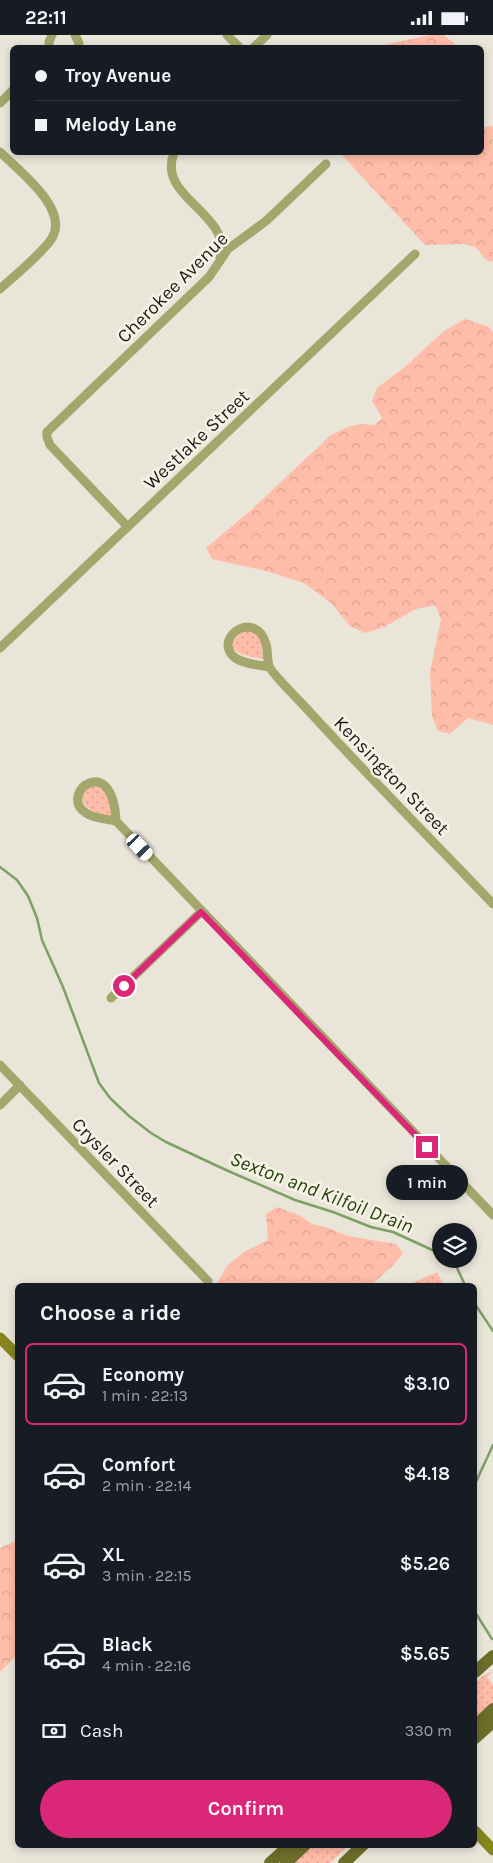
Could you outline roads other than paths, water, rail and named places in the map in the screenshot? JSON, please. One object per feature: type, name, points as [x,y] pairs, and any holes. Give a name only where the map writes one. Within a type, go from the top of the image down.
[{"type":"main road","points":[[0,1338],[15,1353]]},
{"type":"main road","points":[[477,1670],[491,1657]]},
{"type":"main road","points":[[477,1724],[493,1709]]},
{"type":"main road","points":[[477,1736],[493,1722]]},
{"type":"main road","points":[[477,1833],[493,1850]]},
{"type":"main road","points":[[270,1863],[287,1848]]},
{"type":"main road","points":[[286,1863],[302,1848]]},
{"type":"main road","points":[[344,1863],[360,1848]]},
{"type":"street","points":[[227,35],[237,45]]},
{"type":"street","points":[[256,45],[267,35]]},
{"type":"street","points":[[0,103],[10,93]]},
{"type":"street","points":[[0,151],[46,199],[55,215],[55,228],[51,240],[0,289]]},
{"type":"street","points":[[173,155],[170,166],[173,180],[217,230],[223,244],[219,260]]},
{"type":"street","name":"Cherokee Avenue","points":[[128,527],[50,445],[47,437],[50,428],[208,277],[228,249],[266,221],[326,164]]},
{"type":"street","name":"Westlake Street","points":[[0,648],[415,254]]},
{"type":"street","points":[[246,626],[258,630],[266,643],[269,667],[250,663],[234,656],[229,647],[234,631],[246,626]]},
{"type":"street","name":"Kensington Street","points":[[269,667],[329,733],[493,904]]},
{"type":"street","points":[[116,821],[112,795],[102,783],[96,781],[89,783],[80,790],[77,799],[78,806],[86,814],[116,821],[493,1215]]},
{"type":"street","points":[[111,998],[201,912]]},
{"type":"street","name":"Crysler Street","points":[[0,1065],[208,1281]]},
{"type":"street","points":[[0,1105],[20,1085]]},
{"type":"waterway","name":"Sexton and Kilfoil Drain","points":[[0,867],[17,880],[28,896],[37,918],[42,940],[63,987],[99,1083],[110,1098],[129,1116],[166,1142],[226,1170],[295,1200],[371,1227],[393,1232],[432,1250]]},
{"type":"waterway","name":"Sexton and Kilfoil Drain","points":[[457,1268],[464,1283]]},
{"type":"waterway","name":"Sexton and Kilfoil Drain","points":[[477,1307],[493,1331]]},
{"type":"waterway","name":"Sexton and Kilfoil Drain","points":[[477,1480],[493,1445]]},
{"type":"waterway","name":"Sexton and Kilfoil Drain","points":[[477,1615],[492,1639]]}]
